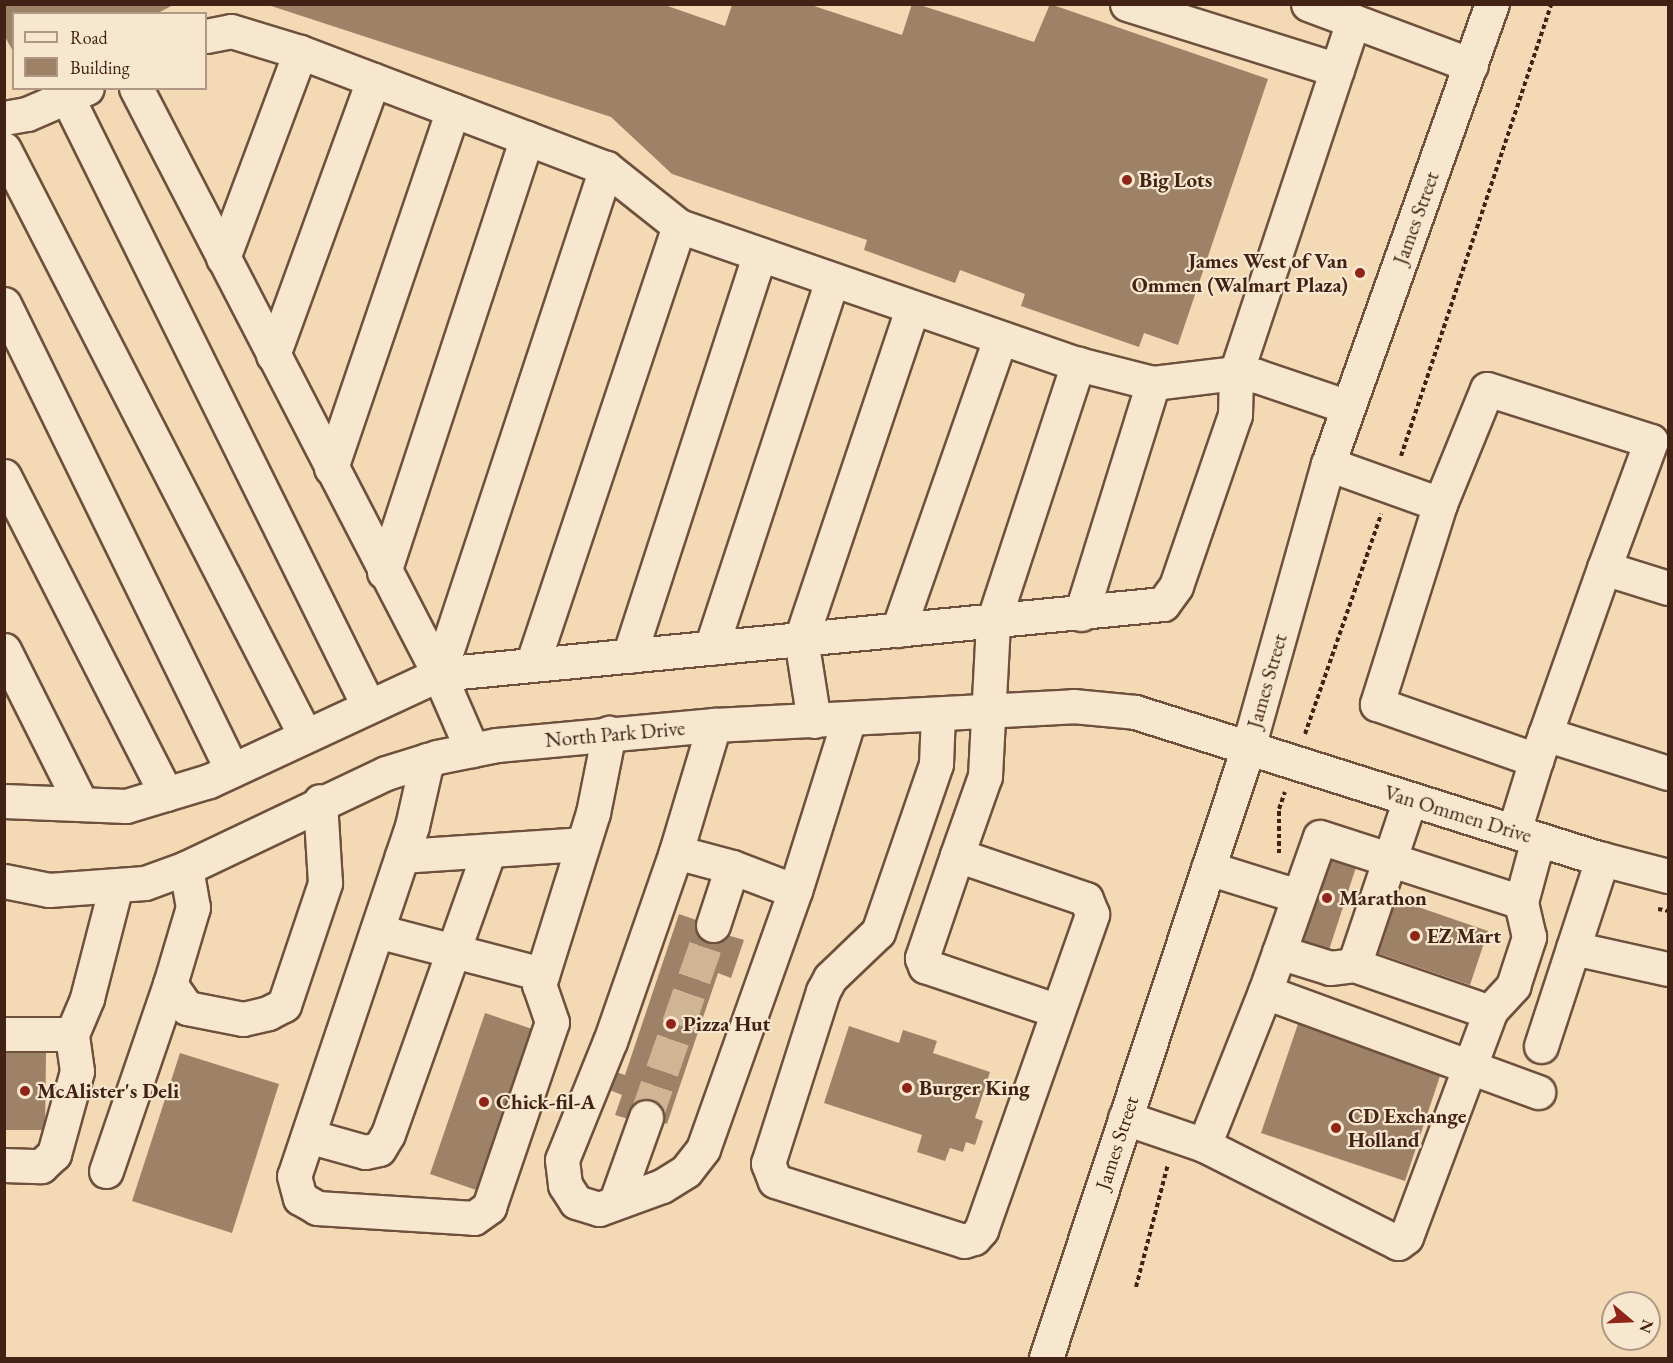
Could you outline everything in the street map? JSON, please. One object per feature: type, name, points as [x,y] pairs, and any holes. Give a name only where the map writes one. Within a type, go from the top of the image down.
[{"type":"street","points":[[1127,4],[1337,70]]},
{"type":"street","points":[[1308,4],[1471,65]]},
{"type":"street","name":"James Street","points":[[1046,1359],[1248,748],[1328,464],[1492,4]]},
{"type":"street","points":[[4,801],[126,806],[232,770],[439,674],[1081,614],[1162,604],[1176,586],[1235,415],[1236,373],[1353,21]]},
{"type":"street","points":[[207,36],[231,32],[300,52],[606,168],[679,226],[759,257],[1000,339],[1078,364],[1153,384],[1236,373],[1257,376],[1348,407]]},
{"type":"street","points":[[223,258],[300,52]]},
{"type":"street","points":[[273,355],[373,80]]},
{"type":"street","points":[[137,90],[384,572],[439,674],[472,750]]},
{"type":"street","points":[[4,118],[27,114],[77,93],[368,705]]},
{"type":"street","points":[[331,468],[453,110]]},
{"type":"street","points":[[384,572],[527,138]]},
{"type":"street","points":[[4,149],[305,735]]},
{"type":"street","points":[[439,674],[606,168]]},
{"type":"street","points":[[532,665],[679,226]]},
{"type":"street","points":[[629,656],[759,257]]},
{"type":"street","points":[[711,648],[832,281]]},
{"type":"street","points":[[4,304],[232,770]]},
{"type":"street","points":[[814,721],[801,639],[912,310]]},
{"type":"street","points":[[898,630],[1000,339]]},
{"type":"street","points":[[1058,1011],[925,966],[922,958],[985,776],[993,622],[1078,364]]},
{"type":"street","points":[[1081,614],[1153,384]]},
{"type":"street","points":[[1125,1118],[1190,1140],[1398,1243],[1406,1237],[1490,1012],[1513,986],[1529,937],[1521,902],[1526,835],[1540,747],[1651,441],[1487,389],[1440,504],[1377,704],[1540,747],[1668,772]]},
{"type":"street","points":[[1328,464],[1440,504]]},
{"type":"street","points":[[4,476],[166,794]]},
{"type":"street","points":[[1604,567],[1668,588]]},
{"type":"street","points":[[4,650],[81,804]]},
{"type":"street","name":"North Park Drive","points":[[4,881],[49,890],[145,883],[186,867],[320,801],[427,760],[472,750],[609,733],[714,725],[989,711],[1108,708],[1135,712],[1248,748]]},
{"type":"street","points":[[938,714],[936,764],[879,932],[830,978],[823,991],[768,1163],[770,1174],[775,1181],[964,1241],[974,1238],[981,1230],[1092,914],[1091,905],[1086,899],[957,855]]},
{"type":"street","points":[[714,725],[676,852],[610,1041],[562,1160],[565,1185],[576,1202],[599,1209],[662,1186],[686,1171],[703,1149],[795,891],[849,719]]},
{"type":"street","points":[[427,760],[402,856],[294,1176],[300,1198],[317,1208],[474,1218],[489,1207],[552,1022],[539,985],[583,844],[609,733]]},
{"type":"street","name":"Van Ommen Drive","points":[[1248,748],[1602,859],[1668,876]]},
{"type":"street","points":[[1354,965],[1410,800]]},
{"type":"street","points":[[170,984],[187,1008],[243,1019],[284,1005],[325,883],[320,801]]},
{"type":"street","points":[[1190,1140],[1265,992],[1278,952],[1286,892],[1320,837],[1390,857],[1521,902]]},
{"type":"street","points":[[402,856],[583,844]]},
{"type":"street","points":[[308,1136],[365,1152],[379,1149],[388,1134],[489,850]]},
{"type":"street","points":[[676,852],[732,867],[795,891]]},
{"type":"street","points":[[1541,1046],[1602,859]]},
{"type":"street","points":[[106,1171],[170,984],[193,907],[186,867]]},
{"type":"street","points":[[713,925],[732,867]]},
{"type":"street","points":[[1208,868],[1286,892]]},
{"type":"street","points":[[4,1165],[41,1166],[54,1154],[77,1071],[72,1035],[87,998],[116,886]]},
{"type":"street","points":[[377,931],[542,974]]},
{"type":"street","points":[[1573,948],[1668,969]]},
{"type":"street","points":[[1278,952],[1330,968],[1354,965],[1490,1012]]},
{"type":"street","points":[[1265,992],[1470,1065],[1538,1092]]},
{"type":"street","points":[[4,1034],[72,1035]]},
{"type":"street","points":[[616,1201],[646,1117]]},
{"type":"path","points":[[1286,892],[1279,871],[1279,809],[1391,485],[1551,4]]},
{"type":"path","points":[[1137,1287],[1190,1140]]},
{"type":"building","points":[[4,4],[175,4],[160,12],[12,12],[12,49],[4,35]]},
{"type":"building","points":[[265,4],[662,4],[725,26],[732,5],[811,5],[902,35],[912,4],[917,4],[1034,42],[1050,4],[1268,79],[1178,345],[1144,333],[1139,347],[1021,306],[1025,294],[960,270],[955,283],[864,250],[867,240],[672,174],[611,117]]},
{"type":"building","points":[[1327,842],[1361,852],[1328,953],[1294,942]]},
{"type":"building","points":[[1392,898],[1488,931],[1470,985],[1374,952]]},
{"type":"building","name":"Pizza Hut","points":[[679,914],[728,931],[727,935],[744,940],[731,978],[718,973],[667,1124],[641,1115],[638,1122],[615,1115],[622,1095],[607,1089],[613,1071],[625,1075]]},
{"type":"building","name":"Chick-fil-A","points":[[485,1013],[535,1030],[479,1191],[430,1174]]},
{"type":"building","points":[[1301,1015],[1444,1064],[1405,1181],[1261,1133]]},
{"type":"building","name":"Burger King","points":[[849,1026],[899,1043],[903,1030],[937,1041],[933,1053],[990,1072],[975,1118],[983,1121],[975,1145],[966,1142],[963,1152],[950,1148],[945,1161],[917,1152],[922,1135],[824,1103]]},
{"type":"building","name":"McAlister's Deli","points":[[4,1052],[46,1052],[45,1130],[4,1130]]},
{"type":"building","points":[[180,1053],[279,1084],[232,1233],[132,1201]]},
{"type":"tunnel","points":[[646,1117],[713,925]]},
{"type":"place","name":"Big Lots","points":[[1127,180]]},
{"type":"place","name":"James West of Van Ommen (Walmart Plaza)","points":[[1360,273]]},
{"type":"place","name":"Marathon","points":[[1327,898]]},
{"type":"place","name":"EZ Mart","points":[[1415,936]]},
{"type":"place","name":"Pizza Hut","points":[[671,1024]]},
{"type":"place","name":"Burger King","points":[[907,1088]]},
{"type":"place","name":"McAlister's Deli","points":[[25,1091]]},
{"type":"place","name":"Chick-fil-A","points":[[484,1102]]},
{"type":"place","name":"CD Exchange Holland","points":[[1336,1128]]}]
